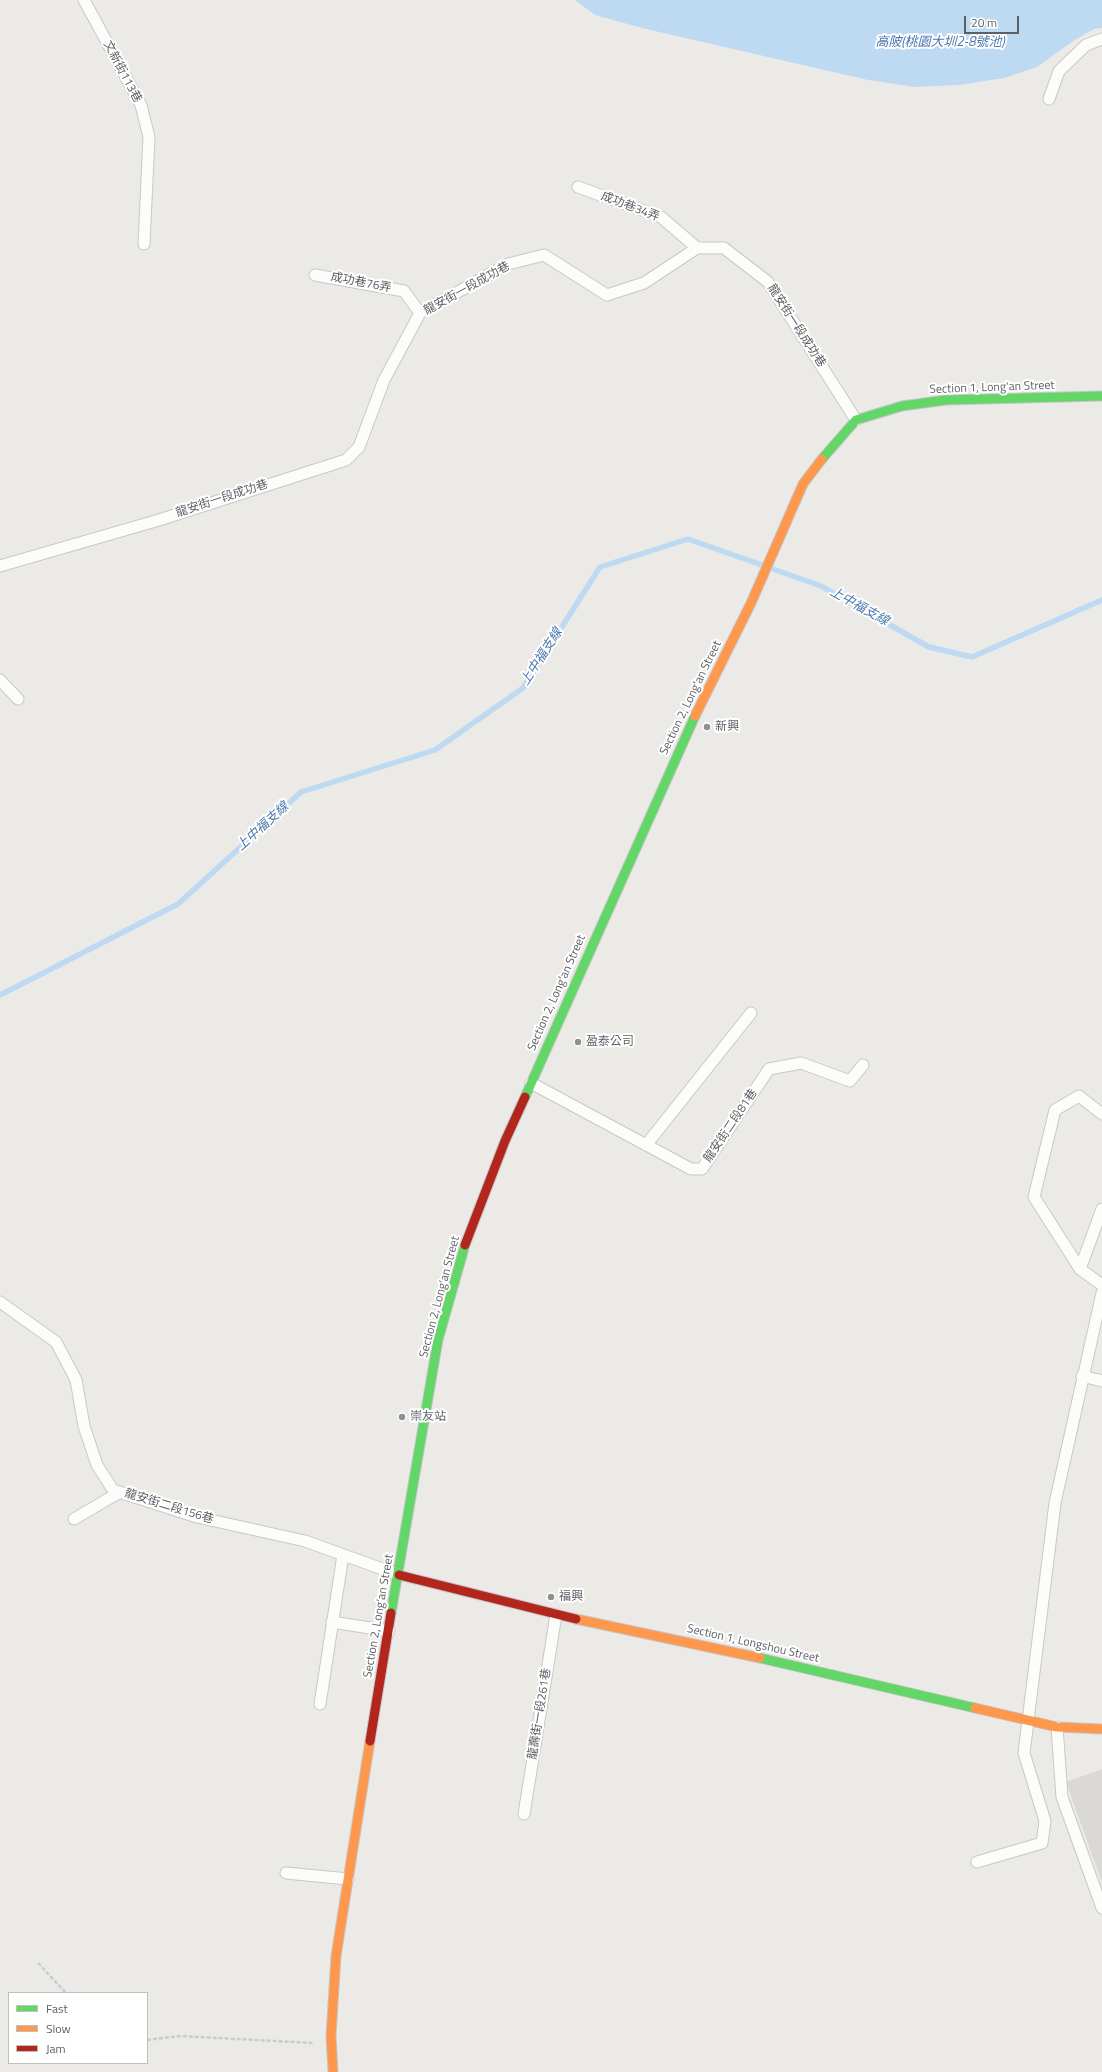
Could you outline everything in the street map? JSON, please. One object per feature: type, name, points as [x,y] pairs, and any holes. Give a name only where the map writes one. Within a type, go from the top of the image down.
[{"type":"street","name":"Section 1, Long'an Street","points":[[856,420],[902,406],[946,400],[1102,396]]},
{"type":"street","name":"Section 2, Long'an Street","points":[[333,2072],[331,2044],[336,1956],[366,1762],[438,1340],[467,1238],[505,1141],[689,729],[751,603],[770,556],[803,484],[830,448],[856,420]]},
{"type":"street","name":"Section 1, Longshou Street","points":[[399,1575],[556,1615],[643,1632],[796,1666],[1057,1727],[1102,1729]]},
{"type":"lane","name":"文新街113巷","points":[[84,0],[140,105],[149,137],[144,244]]},
{"type":"lane","points":[[1048,99],[1059,71],[1086,45],[1102,40]]},
{"type":"lane","name":"成功巷34弄","points":[[578,187],[661,217],[697,248]]},
{"type":"lane","name":"龍安街一段成功巷","points":[[0,566],[159,520],[346,460],[359,447],[384,380],[420,313],[508,264],[544,255],[607,295],[644,283],[697,248],[724,248],[768,282],[856,420]]},
{"type":"lane","name":"成功巷76弄","points":[[315,275],[404,291],[420,313]]},
{"type":"lane","points":[[0,680],[18,699]]},
{"type":"lane","points":[[646,1145],[751,1013]]},
{"type":"lane","name":"龍安街二段81巷","points":[[531,1083],[691,1169],[702,1169],[769,1069],[801,1063],[850,1081],[863,1065]]},
{"type":"lane","points":[[1102,1114],[1080,1096],[1055,1110],[1034,1197],[1080,1269],[1102,1285]]},
{"type":"lane","points":[[1080,1269],[1102,1209]]},
{"type":"lane","points":[[977,1862],[1042,1843],[1045,1821],[1024,1752],[1055,1503],[1082,1376],[1102,1293]]},
{"type":"lane","name":"龍安街二段156巷","points":[[0,1302],[56,1342],[76,1380],[84,1426],[97,1465],[113,1490],[197,1517],[305,1542],[399,1575]]},
{"type":"lane","points":[[1082,1376],[1102,1381]]},
{"type":"lane","points":[[74,1519],[120,1492]]},
{"type":"lane","points":[[320,1704],[343,1555]]},
{"type":"lane","name":"龍壽街一段261巷","points":[[524,1814],[556,1615]]},
{"type":"lane","points":[[332,1622],[389,1631]]},
{"type":"lane","points":[[1057,1727],[1062,1797],[1102,1908]]},
{"type":"lane","points":[[286,1873],[348,1879]]},
{"type":"path","points":[[38,1963],[65,1992]]},
{"type":"path","points":[[148,2040],[180,2036],[331,2044]]},
{"type":"shaded area","points":[[1102,1769],[1102,1883],[1066,1782]]},
{"type":"water","name":"高陂(桃園大圳2-8號池)","points":[[575,0],[1102,0],[1102,28],[1094,29],[1073,41],[1037,67],[1004,78],[959,85],[916,87],[868,80],[642,28],[595,15]]},
{"type":"waterway","name":"上中福支線","points":[[0,995],[178,904],[301,792],[435,750],[523,688],[600,567],[688,539],[762,565]]},
{"type":"waterway","name":"上中福支線","points":[[770,568],[821,586],[929,647],[972,657],[1102,600]]},
{"type":"traffic: fast","points":[[822,459],[856,420],[902,406],[946,400],[1102,396]]},
{"type":"traffic: fast","points":[[525,1097],[695,716]]},
{"type":"traffic: fast","points":[[391,1613],[438,1340],[465,1245]]},
{"type":"traffic: fast","points":[[760,1658],[975,1708]]},
{"type":"traffic: slow","points":[[695,716],[751,603],[803,484],[822,459]]},
{"type":"traffic: slow","points":[[576,1619],[760,1658]]},
{"type":"traffic: slow","points":[[975,1708],[1057,1727],[1102,1729]]},
{"type":"traffic: slow","points":[[333,2072],[331,2036],[336,1956],[370,1741]]},
{"type":"traffic: jam","points":[[465,1245],[505,1141],[525,1097]]},
{"type":"traffic: jam","points":[[399,1575],[576,1619]]},
{"type":"traffic: jam","points":[[370,1741],[391,1613]]},
{"type":"place","name":"新興","points":[[707,727]]},
{"type":"place","name":"盈泰公司","points":[[578,1042]]},
{"type":"place","name":"崇友站","points":[[402,1417]]},
{"type":"place","name":"福興","points":[[551,1597]]}]
